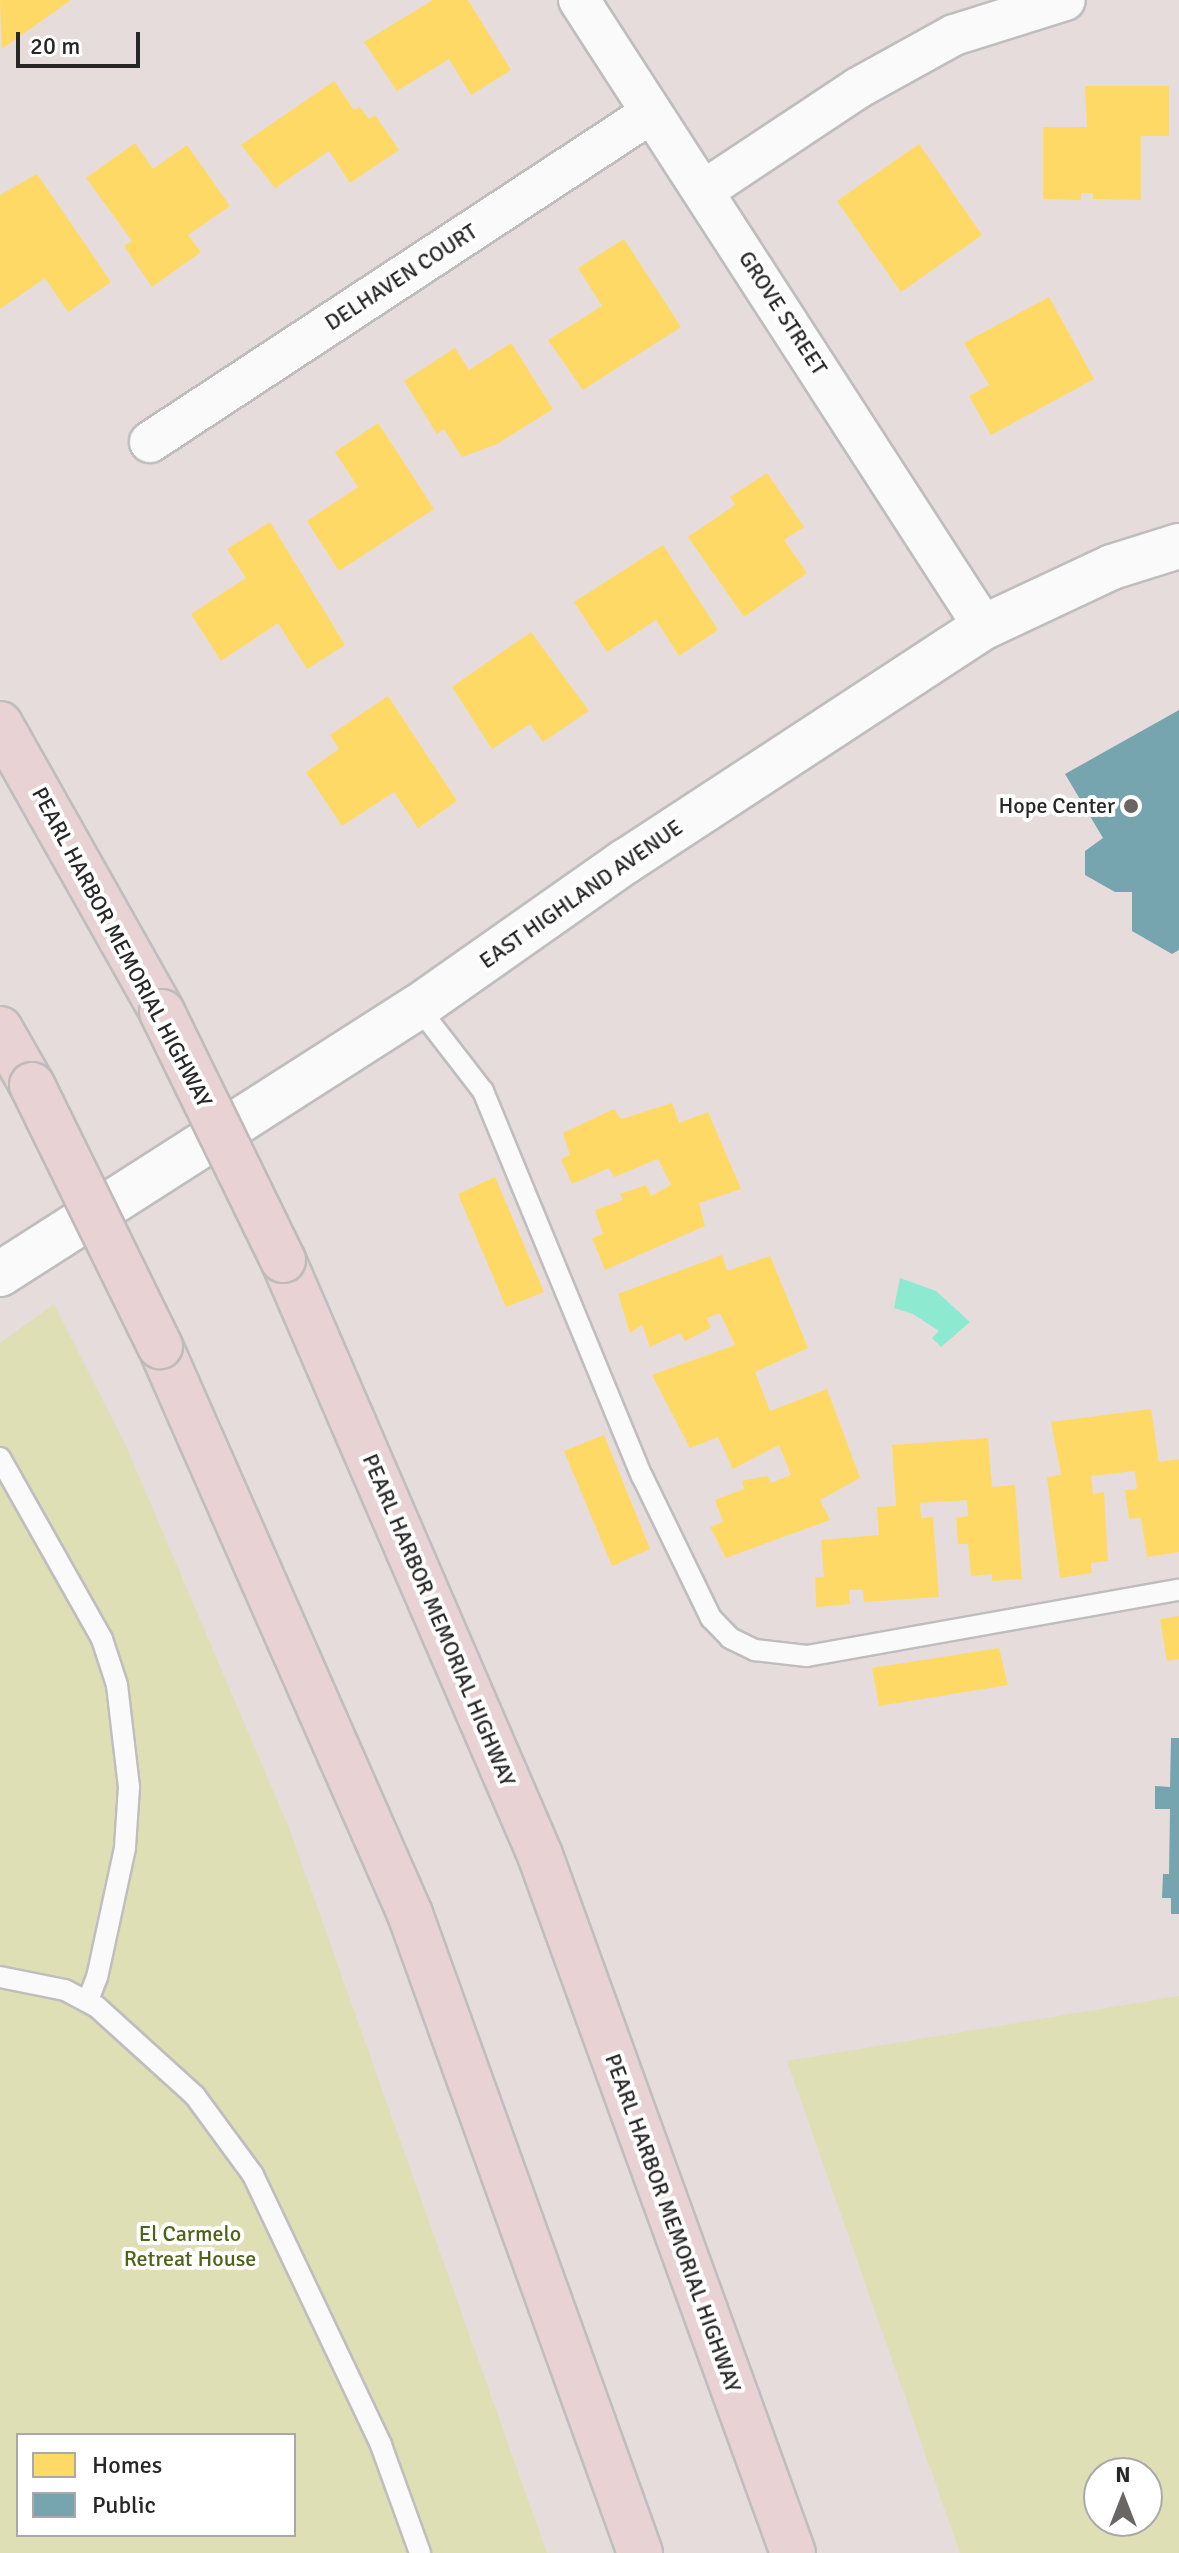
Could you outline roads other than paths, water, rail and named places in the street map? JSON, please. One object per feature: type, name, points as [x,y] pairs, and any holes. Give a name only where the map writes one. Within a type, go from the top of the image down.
[{"type":"highway","name":"PEARL HARBOR MEMORIAL HIGHWAY","points":[[0,724],[162,1012],[283,1260],[540,1855],[793,2553]]},
{"type":"highway","points":[[0,1029],[32,1085],[160,1346],[410,1914],[640,2553]]},
{"type":"main road","name":"EAST HIGHLAND AVENUE","points":[[0,1274],[418,1007],[626,861],[984,627],[1112,567],[1179,546]]},
{"type":"street","name":"GROVE STREET","points":[[579,0],[984,627]]},
{"type":"street","points":[[703,191],[858,88],[954,35],[1065,0]]},
{"type":"street","name":"DELHAVEN COURT","points":[[150,442],[651,113]]},
{"type":"lane","points":[[418,1007],[483,1091],[642,1476],[711,1618],[730,1638],[755,1650],[807,1656],[1179,1590]]},
{"type":"lane","points":[[0,1458],[102,1639],[117,1685],[129,1787],[125,1848],[97,1977],[88,2001]]},
{"type":"lane","points":[[0,1977],[65,1990],[88,2001],[195,2096],[253,2175],[381,2445],[420,2553]]},
{"type":"place","name":"Hope Center","points":[[1131,806]]},
{"type":"park label","name":"El Carmelo Retreat House","points":[[190,2246]]}]
